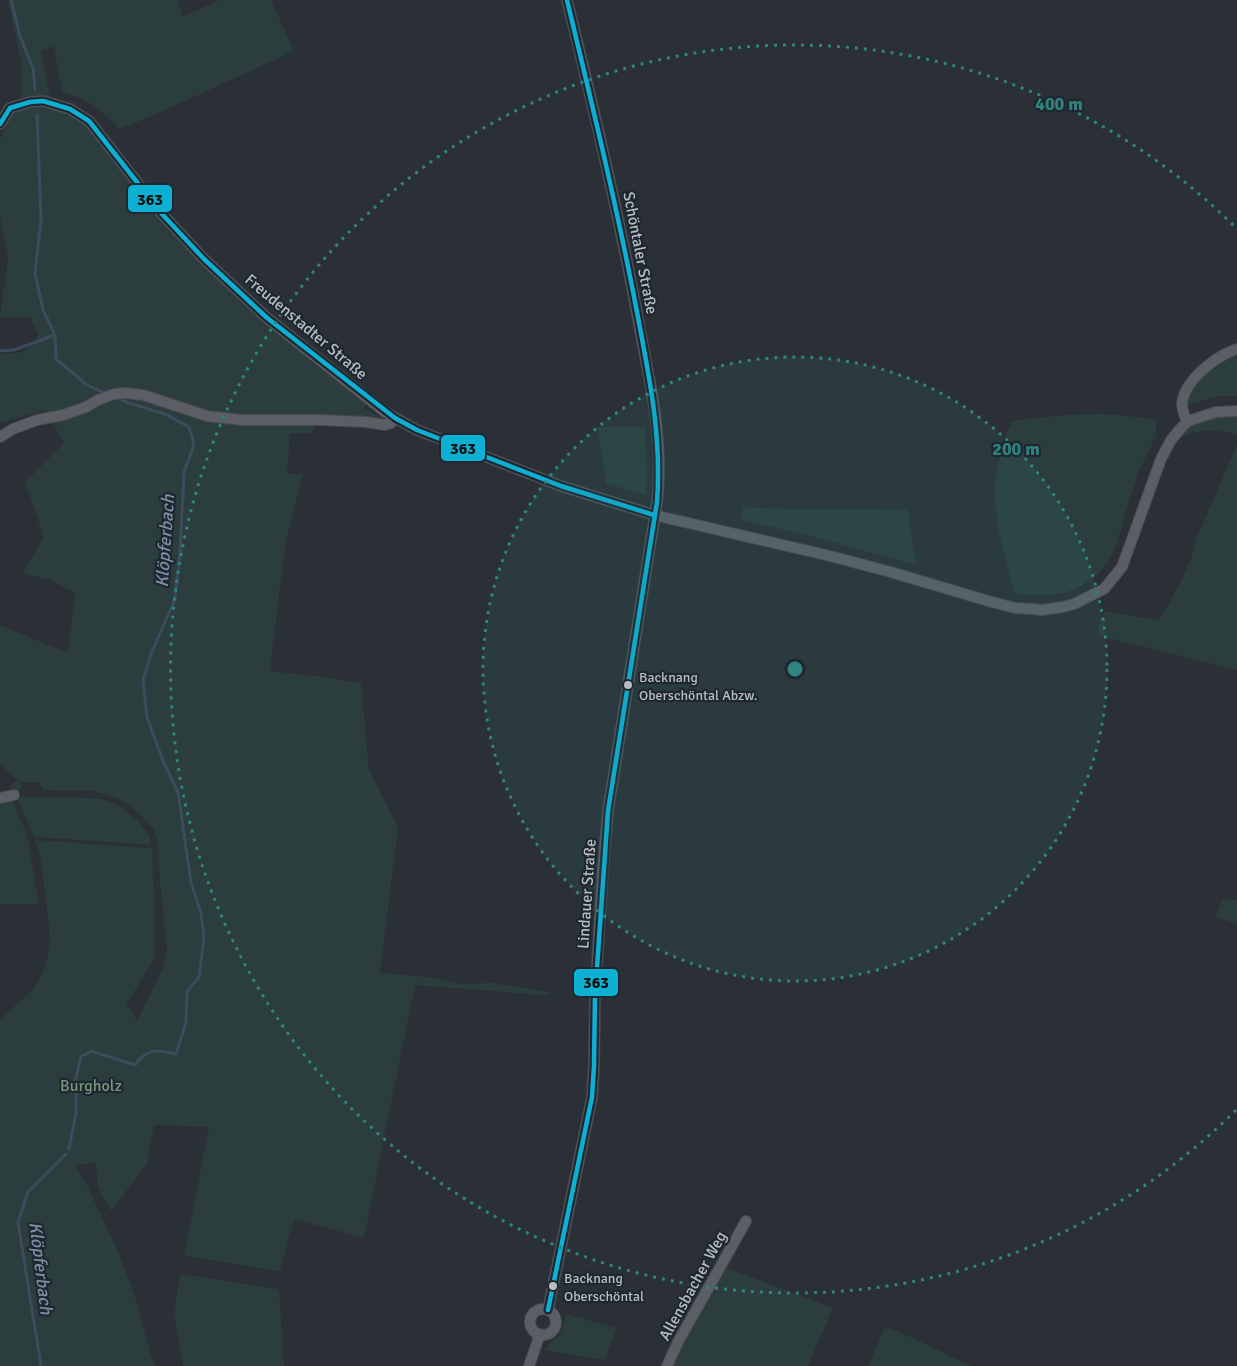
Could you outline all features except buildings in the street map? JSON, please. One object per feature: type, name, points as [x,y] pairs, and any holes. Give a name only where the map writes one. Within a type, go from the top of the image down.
[{"type":"street","name":"Schöntaler Straße","points":[[567,0],[592,99],[632,282],[658,426],[658,498],[654,515]]},
{"type":"street","name":"Freudenstadter Straße","points":[[0,124],[10,108],[43,101],[69,109],[89,121],[162,214],[204,259],[266,317],[395,418],[417,430],[561,486],[654,515],[825,555],[1015,608],[1042,610],[1074,604],[1104,589],[1112,581],[1122,567],[1161,459],[1171,440],[1187,422]]},
{"type":"street","points":[[1237,349],[1215,360],[1199,373],[1182,404],[1187,422],[1216,412],[1237,411]]},
{"type":"street","points":[[0,437],[13,429],[37,420],[63,415],[114,394],[125,393],[143,395],[207,416],[242,420],[320,420],[385,425],[391,423],[395,418]]},
{"type":"street","name":"Lindauer Straße","points":[[548,1310],[592,1097],[595,996],[608,810],[654,515]]},
{"type":"street","points":[[0,798],[14,795]]},
{"type":"street","name":"Allensbacher Weg","points":[[667,1366],[678,1342],[746,1221]]},
{"type":"street","name":"Lindauer Straße","points":[[537,1310],[548,1310],[555,1317],[554,1328],[547,1334],[540,1334],[531,1328],[530,1318],[537,1310]]},
{"type":"street","name":"Lindauer Straße","points":[[529,1366],[540,1334]]},
{"type":"green space","name":"Burgholz","points":[[8,0],[178,0],[182,17],[219,0],[271,0],[294,51],[119,129],[94,106],[62,92],[54,46],[41,51],[52,109],[68,114],[85,125],[263,320],[368,403],[364,408],[382,418],[379,421],[318,416],[313,433],[290,433],[287,474],[303,474],[285,545],[270,671],[361,683],[369,770],[398,828],[380,973],[429,977],[460,984],[493,983],[553,993],[545,995],[415,985],[364,1238],[294,1219],[280,1271],[184,1256],[209,1127],[154,1125],[146,1165],[111,1211],[98,1188],[96,1162],[75,1166],[89,1189],[122,1261],[156,1366],[0,1366],[0,1019],[32,991],[45,966],[50,946],[41,859],[35,840],[152,848],[154,959],[126,1005],[131,1009],[137,1022],[164,966],[167,950],[158,843],[154,830],[140,814],[122,800],[95,791],[44,790],[39,782],[21,782],[21,790],[11,788],[10,786],[17,781],[0,764],[0,625],[68,653],[75,593],[50,580],[23,573],[44,537],[25,482],[64,443],[46,410],[0,423],[0,354],[23,352],[38,336],[31,317],[0,318],[8,257],[0,218],[0,139],[21,97],[21,61]]},
{"type":"green space","points":[[1237,351],[1237,396],[1219,396],[1186,406],[1192,388],[1198,381],[1213,367]]},
{"type":"green space","points":[[1101,414],[1156,420],[1156,436],[1139,471],[1117,544],[1099,573],[1080,587],[1048,595],[1014,594],[998,527],[995,500],[997,473],[1008,428],[1012,422],[1018,420]]},
{"type":"green space","points":[[1237,415],[1237,435],[1218,431],[1202,432],[1189,434],[1175,443],[1195,424],[1218,417]]},
{"type":"green space","points":[[598,427],[646,427],[647,496],[606,483]]},
{"type":"green space","points":[[1237,445],[1237,670],[1108,638],[1100,634],[1097,630],[1105,611],[1159,620],[1181,582],[1197,537]]},
{"type":"green space","points":[[743,507],[908,510],[916,565],[803,534],[741,520]]},
{"type":"green space","points":[[17,797],[103,799],[121,807],[139,822],[149,835],[151,845],[34,837]]},
{"type":"green space","points":[[11,799],[27,834],[39,904],[0,904],[0,803]]},
{"type":"green space","points":[[1222,899],[1237,900],[1237,924],[1215,917]]},
{"type":"green space","points":[[721,1266],[833,1308],[808,1366],[670,1366]]},
{"type":"green space","points":[[180,1274],[279,1289],[284,1366],[183,1366],[174,1314]]},
{"type":"green space","points":[[565,1314],[617,1328],[605,1360],[544,1350],[562,1332]]},
{"type":"green space","points":[[885,1327],[909,1336],[971,1366],[868,1366]]},
{"type":"waterway","name":"Klöpferbach","points":[[11,0],[20,36],[33,68],[35,89]]},
{"type":"waterway","name":"Klöpferbach","points":[[37,115],[41,220],[35,273],[43,310],[55,335],[56,359],[87,385],[107,394]]},
{"type":"waterway","points":[[0,351],[14,350],[55,335]]},
{"type":"waterway","name":"Klöpferbach","points":[[69,1149],[76,1113],[76,1077],[81,1057],[91,1051],[135,1065],[144,1055],[153,1051],[176,1054],[186,1023],[187,992],[199,977],[204,938],[201,913],[191,883],[178,792],[163,761],[147,717],[143,681],[151,654],[175,599],[184,472],[194,445],[189,427],[165,414],[116,397]]},
{"type":"waterway","name":"Klöpferbach","points":[[41,1366],[18,1222],[28,1192],[66,1154]]},
{"type":"transit line","name":"363","points":[[548,1310],[592,1097],[595,996],[608,811],[657,502],[658,478],[656,430],[646,359],[613,195],[567,0]]},
{"type":"transit line","name":"363","points":[[0,124],[10,108],[43,101],[70,109],[89,121],[162,214],[204,259],[266,317],[395,418],[417,430],[561,486],[654,515]]},
{"type":"place","name":"Backnang Oberschöntal Abzw.","points":[[628,685]]},
{"type":"place","name":"Backnang Oberschöntal","points":[[553,1286]]}]
